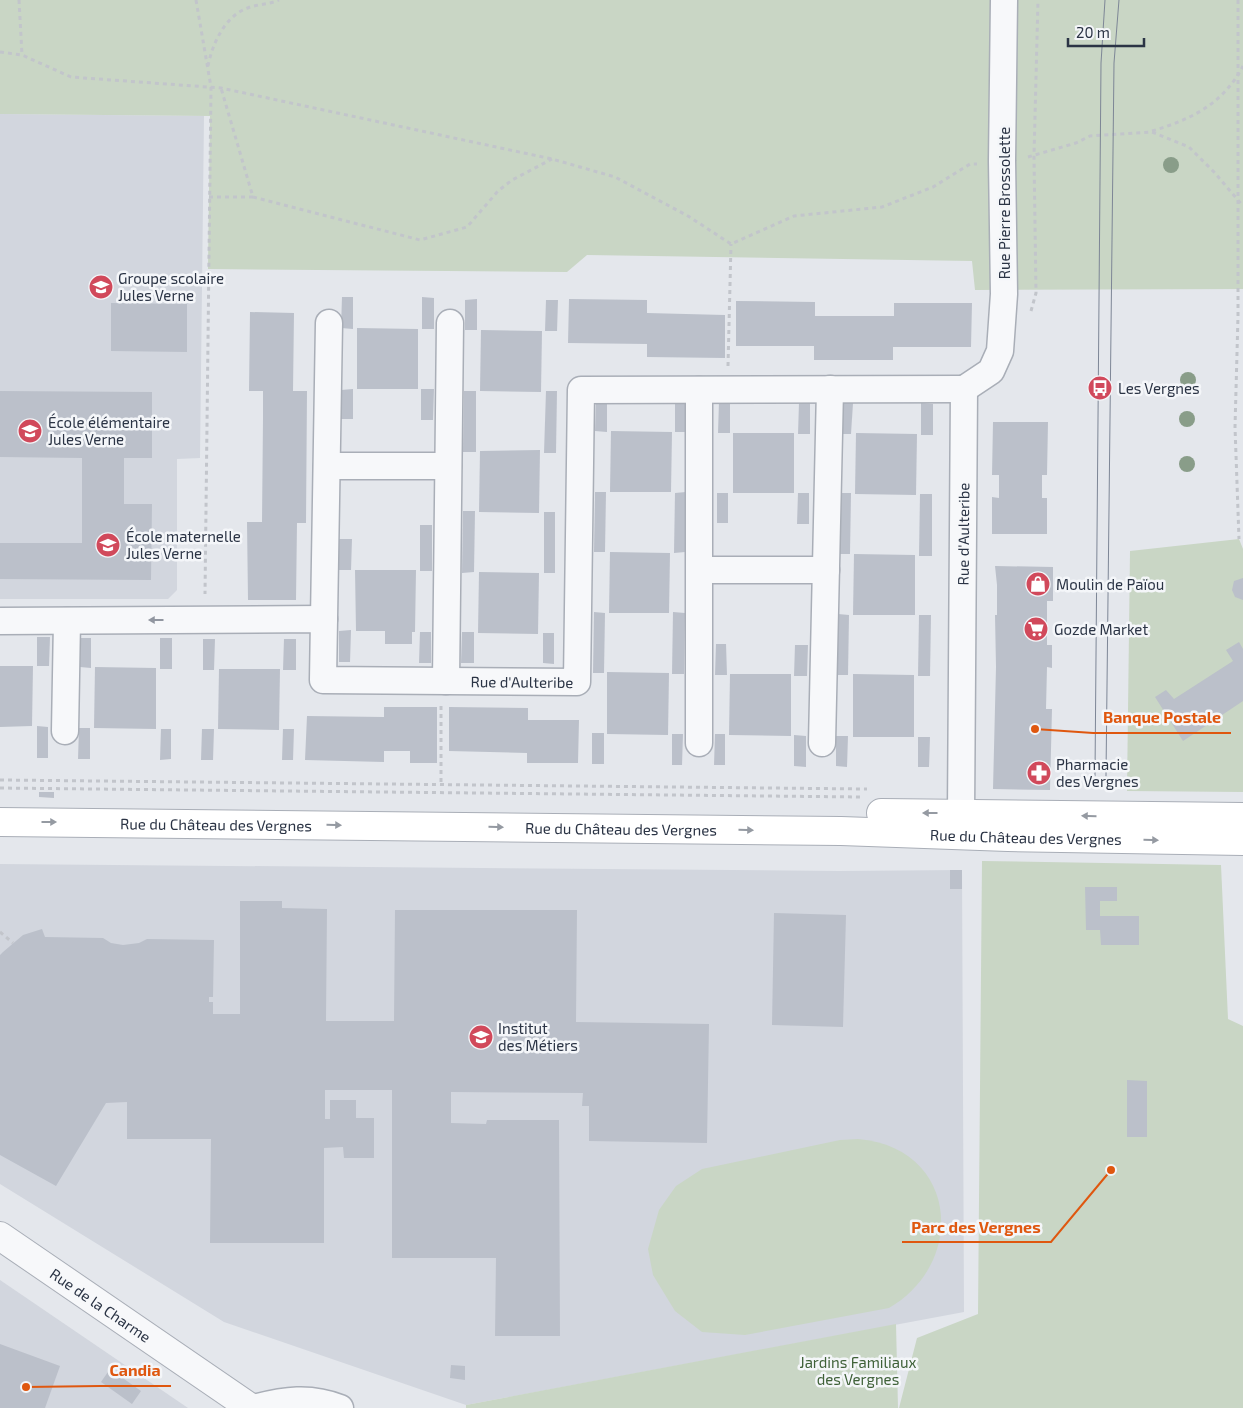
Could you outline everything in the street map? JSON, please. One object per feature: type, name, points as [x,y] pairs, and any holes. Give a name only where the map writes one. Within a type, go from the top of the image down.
[{"type":"main road","name":"Rue du Château des Vergnes","points":[[0,804],[1243,817]]},
{"type":"main road","name":"Rue du Château des Vergnes","points":[[0,822],[869,831],[1008,837],[1243,841]]},
{"type":"street","name":"Rue Pierre Brossolette","points":[[964,389],[991,372],[1000,351],[1004,294],[1002,161],[1004,0]]},
{"type":"street","name":"Rue d'Aulteribe","points":[[329,323],[323,680],[577,682],[581,390],[964,389],[961,814]]},
{"type":"street","name":"Rue d'Aulteribe","points":[[443,681],[450,323]]},
{"type":"street","points":[[822,743],[830,389]]},
{"type":"street","points":[[699,390],[701,570],[699,743]]},
{"type":"street","points":[[327,466],[448,466]]},
{"type":"street","points":[[701,570],[826,570]]},
{"type":"street","points":[[0,621],[324,619]]},
{"type":"street","points":[[66,731],[67,620]]},
{"type":"street","name":"Rue de la Charme","points":[[0,1236],[252,1408]]},
{"type":"street","points":[[252,1408],[286,1400],[308,1400],[340,1408]]},
{"type":"path","points":[[19,0],[22,55]]},
{"type":"path","points":[[196,0],[211,87],[204,620]]},
{"type":"path","points":[[208,69],[216,40],[234,16],[244,9],[279,0]]},
{"type":"path","points":[[1238,0],[1238,275],[1235,427],[1239,540]]},
{"type":"path","points":[[0,52],[22,55],[71,77],[221,88],[552,159],[616,177],[688,216],[730,244]]},
{"type":"path","points":[[730,244],[794,216],[882,207],[933,187],[970,164],[1034,156],[1076,143],[1090,136],[1152,132],[1184,122],[1205,111],[1238,76],[1243,66]]},
{"type":"path","points":[[221,88],[253,197]]},
{"type":"path","points":[[1152,132],[1189,147],[1214,172],[1243,206]]},
{"type":"path","points":[[209,197],[253,197],[420,240],[467,227],[498,191],[512,180],[552,159]]},
{"type":"path","points":[[728,390],[730,244]]},
{"type":"path","points":[[1238,275],[1243,274]]},
{"type":"path","points":[[441,786],[443,681]]},
{"type":"path","points":[[0,780],[871,789]]},
{"type":"path","points":[[0,788],[866,798]]},
{"type":"path","points":[[0,932],[13,943]]},
{"type":"shaded area","name":"Groupe scolaire Jules Verne","points":[[0,114],[204,116],[200,458],[177,459],[177,590],[168,599],[0,599]]},
{"type":"shaded area","name":"Institut des Métiers","points":[[0,864],[839,871],[962,870],[964,1312],[466,1405],[224,1322],[0,1184]]},
{"type":"shaded area","points":[[0,1280],[188,1408],[0,1408]]},
{"type":"green space","points":[[0,0],[1243,0],[1243,289],[975,290],[972,261],[587,255],[567,272],[208,269],[210,116],[0,114]]},
{"type":"green space","points":[[1239,539],[1243,549],[1243,792],[1127,791],[1130,551]]},
{"type":"green space","points":[[982,861],[1221,865],[1228,1019],[1243,1026],[1243,1408],[899,1408],[917,1338],[978,1314]]},
{"type":"green space","points":[[858,1139],[891,1147],[916,1162],[932,1184],[940,1209],[940,1236],[931,1263],[914,1288],[889,1308],[745,1335],[702,1332],[675,1311],[653,1275],[648,1249],[659,1210],[676,1186],[702,1169],[840,1140]]},
{"type":"green space","name":"Jardins Familiaux des Vergnes","points":[[896,1324],[898,1408],[466,1408],[466,1405]]},
{"type":"building","points":[[342,297],[353,297],[353,329],[341,328]]},
{"type":"building","points":[[422,297],[434,298],[434,329],[422,329]]},
{"type":"building","points":[[477,299],[477,330],[465,330],[465,300]]},
{"type":"building","points":[[569,299],[647,300],[647,313],[725,315],[725,358],[647,357],[647,344],[568,343]]},
{"type":"building","points":[[546,300],[558,300],[557,331],[545,331]]},
{"type":"building","points":[[736,301],[815,302],[815,316],[894,316],[894,303],[972,303],[971,347],[893,347],[893,360],[814,360],[814,346],[736,346]]},
{"type":"building","points":[[111,303],[187,304],[187,352],[111,351]]},
{"type":"building","points":[[250,312],[294,313],[293,391],[307,391],[306,523],[297,523],[296,600],[248,600],[247,522],[262,522],[263,418],[263,391],[249,391]]},
{"type":"building","points":[[357,328],[418,329],[418,389],[357,389]]},
{"type":"building","points":[[481,330],[542,331],[541,392],[480,391]]},
{"type":"building","points":[[353,389],[353,419],[341,419],[341,390]]},
{"type":"building","points":[[421,389],[434,389],[433,420],[421,420]]},
{"type":"building","points":[[0,391],[152,392],[152,458],[124,458],[124,504],[152,504],[151,580],[0,579],[0,543],[82,543],[82,458],[0,457]]},
{"type":"building","points":[[464,391],[476,391],[476,452],[463,452]]},
{"type":"building","points":[[546,391],[557,391],[556,453],[544,453]]},
{"type":"building","points":[[596,400],[607,400],[607,432],[595,431]]},
{"type":"building","points":[[675,401],[687,401],[687,432],[675,432]]},
{"type":"building","points":[[719,402],[730,402],[730,433],[718,433]]},
{"type":"building","points":[[799,402],[810,402],[810,434],[798,434]]},
{"type":"building","points":[[840,403],[853,403],[851,434],[840,434]]},
{"type":"building","points":[[921,403],[933,404],[933,435],[921,435]]},
{"type":"building","points":[[993,422],[1048,422],[1047,475],[1042,475],[1042,498],[1047,498],[1047,534],[992,534],[992,497],[999,498],[999,475],[992,475]]},
{"type":"building","points":[[611,431],[672,432],[671,492],[610,492]]},
{"type":"building","points":[[733,433],[794,433],[794,493],[733,493]]},
{"type":"building","points":[[856,433],[917,434],[916,495],[855,494]]},
{"type":"building","points":[[540,450],[539,513],[479,512],[480,451]]},
{"type":"building","points":[[595,492],[606,492],[605,552],[594,552]]},
{"type":"building","points":[[686,492],[685,552],[674,553],[675,493]]},
{"type":"building","points":[[717,493],[728,493],[728,523],[717,523]]},
{"type":"building","points":[[798,493],[809,493],[809,524],[797,524]]},
{"type":"building","points":[[839,493],[851,493],[850,554],[839,554]]},
{"type":"building","points":[[920,494],[932,494],[932,556],[919,556]]},
{"type":"building","points":[[463,511],[475,511],[474,572],[462,573]]},
{"type":"building","points":[[544,512],[555,512],[555,573],[544,573]]},
{"type":"building","points":[[420,525],[432,525],[432,571],[420,571]]},
{"type":"building","points":[[339,539],[352,539],[351,570],[339,570]]},
{"type":"building","points":[[610,552],[670,553],[669,613],[609,613]]},
{"type":"building","points":[[854,554],[915,555],[915,615],[853,615]]},
{"type":"building","points":[[995,566],[1053,567],[1053,601],[1047,601],[1047,645],[1052,645],[1052,668],[1047,667],[1046,709],[1052,709],[1050,790],[993,789],[996,667],[995,615],[997,615]]},
{"type":"building","points":[[355,570],[416,570],[415,632],[412,632],[412,644],[385,644],[385,631],[356,631]]},
{"type":"building","points":[[479,572],[539,573],[538,634],[478,633]]},
{"type":"building","points":[[1243,578],[1243,600],[1235,597],[1232,590],[1234,581]]},
{"type":"building","points":[[594,612],[605,613],[604,673],[593,673]]},
{"type":"building","points":[[673,612],[685,613],[684,674],[672,674]]},
{"type":"building","points":[[838,614],[849,615],[848,675],[837,675]]},
{"type":"building","points":[[919,615],[931,615],[930,676],[918,676]]},
{"type":"building","points":[[351,630],[350,662],[339,662],[339,631]]},
{"type":"building","points":[[420,632],[431,632],[431,663],[419,663]]},
{"type":"building","points":[[462,632],[474,632],[474,663],[461,663]]},
{"type":"building","points":[[543,633],[554,633],[554,664],[543,663]]},
{"type":"building","points":[[37,637],[50,637],[49,666],[37,666]]},
{"type":"building","points":[[81,638],[91,638],[91,668],[80,667]]},
{"type":"building","points":[[160,638],[172,638],[172,669],[160,669]]},
{"type":"building","points":[[203,639],[215,639],[214,670],[203,670]]},
{"type":"building","points":[[284,639],[296,639],[296,670],[283,670]]},
{"type":"building","points":[[1239,642],[1243,649],[1243,701],[1183,741],[1155,697],[1166,690],[1174,699],[1233,661],[1226,650]]},
{"type":"building","points":[[716,644],[726,644],[727,675],[715,675]]},
{"type":"building","points":[[795,645],[808,645],[807,676],[794,676]]},
{"type":"building","points":[[0,666],[33,666],[32,726],[0,727]]},
{"type":"building","points":[[95,667],[156,668],[156,729],[94,728]]},
{"type":"building","points":[[219,669],[280,669],[279,730],[218,729]]},
{"type":"building","points":[[607,672],[669,673],[668,735],[607,734]]},
{"type":"building","points":[[730,674],[791,674],[791,736],[729,735]]},
{"type":"building","points":[[853,674],[914,675],[914,737],[853,737]]},
{"type":"building","points":[[384,707],[437,707],[437,763],[410,763],[410,751],[384,751],[384,762],[305,760],[307,716],[384,717]]},
{"type":"building","points":[[449,707],[528,708],[528,720],[579,720],[578,763],[527,763],[527,753],[449,751]]},
{"type":"building","points":[[37,726],[48,727],[48,758],[37,758]]},
{"type":"building","points":[[79,728],[90,728],[90,759],[78,759]]},
{"type":"building","points":[[161,729],[171,729],[171,759],[160,760]]},
{"type":"building","points":[[202,729],[214,729],[213,760],[201,760]]},
{"type":"building","points":[[283,729],[294,729],[293,760],[282,760]]},
{"type":"building","points":[[592,733],[604,733],[604,764],[592,764]]},
{"type":"building","points":[[672,734],[683,734],[682,765],[672,765]]},
{"type":"building","points":[[715,734],[725,734],[725,765],[714,765]]},
{"type":"building","points":[[794,735],[806,736],[806,767],[794,766]]},
{"type":"building","points":[[836,736],[848,736],[847,767],[836,766]]},
{"type":"building","points":[[918,737],[930,737],[929,767],[918,767]]},
{"type":"building","points":[[39,792],[54,792],[54,798],[39,797]]},
{"type":"building","points":[[950,870],[962,870],[962,889],[950,889]]},
{"type":"building","points":[[1085,887],[1117,887],[1117,901],[1100,901],[1100,916],[1139,916],[1139,945],[1101,945],[1100,930],[1086,930]]},
{"type":"building","points":[[240,901],[282,901],[282,908],[327,909],[326,1021],[394,1021],[395,910],[577,910],[576,1022],[709,1024],[707,1143],[589,1141],[589,1106],[582,1106],[583,1093],[451,1092],[451,1123],[486,1124],[487,1120],[559,1120],[560,1336],[495,1336],[496,1258],[392,1258],[392,1090],[325,1090],[325,1119],[330,1119],[330,1100],[356,1100],[356,1118],[374,1118],[374,1158],[344,1158],[343,1147],[324,1148],[324,1243],[210,1243],[211,1139],[127,1139],[127,1102],[106,1103],[56,1186],[0,1155],[0,955],[23,935],[42,929],[45,937],[103,938],[111,943],[123,945],[139,943],[147,939],[214,940],[213,997],[209,997],[209,1002],[213,1002],[213,1014],[240,1014]]},
{"type":"building","points":[[774,913],[846,915],[843,1027],[772,1025]]},
{"type":"building","points":[[1127,1080],[1147,1081],[1147,1137],[1127,1137]]},
{"type":"building","points":[[0,1344],[60,1366],[45,1408],[0,1408]]},
{"type":"building","points":[[451,1365],[465,1366],[465,1380],[450,1378]]},
{"type":"building","points":[[110,1369],[141,1391],[132,1404],[101,1382]]},
{"type":"tram line","points":[[1095,776],[1101,63],[1105,0]]},
{"type":"tram line","points":[[1106,776],[1114,63],[1119,0]]},
{"type":"place","name":"Groupe scolaire Jules Verne","points":[[101,287]]},
{"type":"place","name":"Les Vergnes","points":[[1100,388]]},
{"type":"place","name":"École élémentaire Jules Verne","points":[[30,431]]},
{"type":"place","name":"École maternelle Jules Verne","points":[[108,545]]},
{"type":"place","name":"Moulin de Païou","points":[[1038,584]]},
{"type":"place","name":"Gozde Market","points":[[1036,629]]},
{"type":"place","name":"Banque Postale","points":[[1035,729]]},
{"type":"place","name":"Pharmacie des Vergnes","points":[[1039,773]]},
{"type":"place","name":"Institut des Métiers","points":[[481,1037]]},
{"type":"place","name":"Parc des Vergnes","points":[[1111,1170]]},
{"type":"place","name":"Candia","points":[[26,1387]]}]
